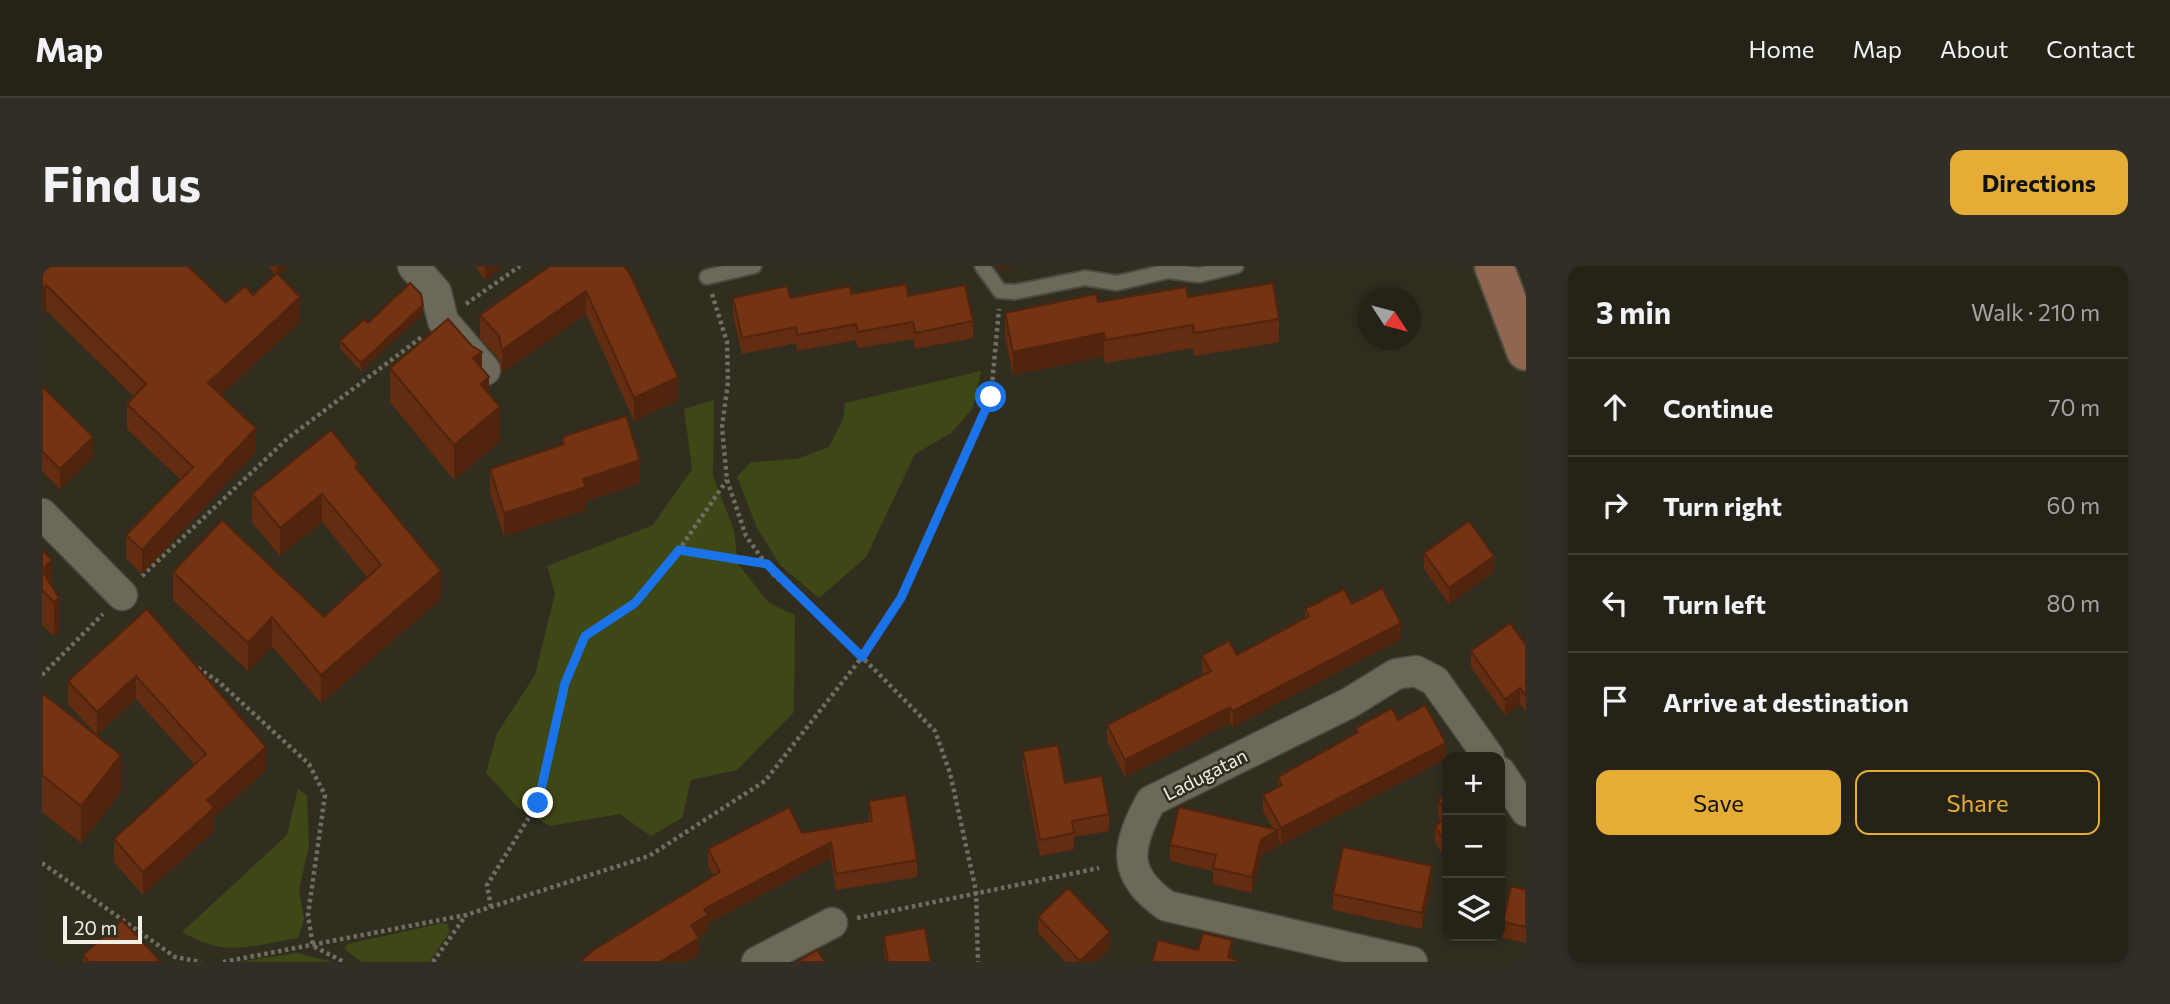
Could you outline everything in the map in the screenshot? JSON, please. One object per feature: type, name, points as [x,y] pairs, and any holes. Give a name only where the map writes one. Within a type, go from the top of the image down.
[{"type":"main road","points":[[1494,266],[1526,351]]},
{"type":"street","points":[[414,266],[436,292],[443,321],[485,370]]},
{"type":"street","points":[[42,514],[122,595]]},
{"type":"street","name":"Ladugatan","points":[[1412,962],[1167,906],[1147,893],[1133,873],[1133,853],[1140,821],[1151,801],[1349,703],[1396,674],[1416,671],[1435,681],[1485,752]]},
{"type":"street","points":[[1505,780],[1526,811]]},
{"type":"street","points":[[757,962],[832,923]]},
{"type":"lane","points":[[707,277],[754,266]]},
{"type":"lane","points":[[982,266],[1000,291],[1015,292],[1085,278],[1117,283],[1168,271],[1199,275],[1236,266]]},
{"type":"path","points":[[42,675],[122,595],[288,438],[520,266]]},
{"type":"path","points":[[707,277],[727,342],[729,382],[722,427],[727,480],[746,536],[767,564],[935,732],[950,773],[976,891],[978,962]]},
{"type":"path","points":[[223,962],[466,915],[649,856],[765,781],[862,657],[901,598],[991,397],[1000,291]]},
{"type":"path","points":[[491,907],[487,885],[538,803],[565,683],[585,636],[635,603],[679,550],[727,480]]},
{"type":"path","points":[[679,550],[767,564]]},
{"type":"path","points":[[188,661],[219,682],[309,764],[325,795],[308,915],[313,946]]},
{"type":"path","points":[[42,863],[174,957],[201,962]]},
{"type":"path","points":[[832,923],[976,891],[1099,868]]},
{"type":"path","points":[[433,962],[466,915]]},
{"type":"path","points":[[313,946],[344,962]]},
{"type":"green space","points":[[981,371],[973,408],[951,433],[915,454],[866,557],[819,598],[781,566],[757,528],[737,477],[751,462],[797,459],[829,447],[843,419],[845,403]]},
{"type":"green space","points":[[714,400],[713,476],[734,530],[738,564],[769,603],[795,615],[794,712],[737,770],[691,780],[682,818],[651,836],[620,814],[550,826],[517,807],[486,773],[497,733],[535,675],[555,594],[547,566],[653,525],[692,469],[684,409]]},
{"type":"green space","points":[[298,789],[307,796],[309,845],[299,890],[304,919],[298,938],[239,948],[212,945],[182,932],[287,835]]},
{"type":"green space","points":[[443,923],[448,925],[450,931],[429,962],[362,962],[344,949],[348,944]]},
{"type":"green space","points":[[297,953],[333,962],[242,962],[244,961]]},
{"type":"building","points":[[42,266],[188,266],[226,303],[245,286],[253,295],[277,273],[300,297],[208,383],[256,428],[142,550],[126,535],[193,467],[127,404],[146,384],[46,285],[42,290]]},
{"type":"building","points":[[550,266],[624,266],[678,377],[634,398],[586,291],[502,350],[499,336],[480,315]]},
{"type":"building","points":[[410,283],[421,294],[423,305],[361,363],[340,341],[364,319],[368,323]]},
{"type":"building","points":[[1273,283],[1279,319],[1194,333],[1193,325],[1105,340],[1104,333],[1013,352],[1005,313],[1096,294],[1098,302],[1186,287],[1188,297]]},
{"type":"building","points":[[906,284],[908,296],[965,285],[973,321],[915,333],[913,322],[858,332],[856,324],[797,335],[796,327],[742,338],[733,298],[787,286],[790,298],[850,286],[851,294]]},
{"type":"building","points":[[448,319],[472,346],[482,352],[473,358],[489,377],[481,384],[500,407],[454,445],[390,368]]},
{"type":"building","points":[[42,386],[93,437],[60,469],[42,451]]},
{"type":"building","points":[[626,416],[640,460],[583,479],[586,487],[504,513],[490,469],[564,444],[562,437]]},
{"type":"building","points":[[331,430],[358,464],[355,467],[441,571],[321,675],[272,617],[248,643],[173,572],[222,520],[324,617],[381,565],[322,494],[280,528],[252,494]]},
{"type":"building","points":[[1469,521],[1494,556],[1449,588],[1424,553]]},
{"type":"building","points":[[42,550],[52,560],[42,570]]},
{"type":"building","points":[[42,570],[59,598],[54,602],[42,590]]},
{"type":"building","points":[[1382,588],[1401,623],[1233,711],[1230,707],[1125,760],[1107,725],[1211,671],[1202,656],[1229,641],[1237,655],[1309,616],[1305,609],[1344,589],[1352,604]]},
{"type":"building","points":[[147,609],[266,747],[207,800],[214,808],[143,872],[114,839],[206,754],[136,676],[97,712],[68,681]]},
{"type":"building","points":[[1510,623],[1526,645],[1526,696],[1520,688],[1505,699],[1471,651]]},
{"type":"building","points":[[42,693],[121,755],[81,806],[42,775]]},
{"type":"building","points":[[1425,705],[1446,743],[1281,828],[1263,795],[1282,785],[1278,777],[1358,732],[1356,728],[1392,708],[1398,720]]},
{"type":"building","points":[[1058,745],[1065,783],[1102,776],[1109,814],[1072,821],[1074,833],[1040,840],[1023,751]]},
{"type":"building","points":[[906,795],[917,860],[836,874],[831,842],[704,909],[708,915],[691,925],[699,938],[660,962],[580,962],[592,951],[720,872],[708,849],[789,807],[802,833],[872,821],[869,801]]},
{"type":"building","points":[[1179,807],[1278,830],[1261,840],[1252,877],[1213,868],[1216,855],[1170,845]]},
{"type":"building","points":[[1442,821],[1442,836],[1435,826]]},
{"type":"building","points":[[1343,847],[1432,866],[1422,913],[1333,894]]},
{"type":"building","points":[[1511,886],[1526,890],[1526,927],[1505,922]]},
{"type":"building","points":[[1068,888],[1110,932],[1080,961],[1038,917]]},
{"type":"building","points":[[122,920],[161,962],[89,962],[83,955]]},
{"type":"building","points":[[925,928],[931,962],[888,962],[884,936]]},
{"type":"building","points":[[1203,933],[1232,940],[1228,957],[1238,960],[1237,962],[1152,962],[1158,940],[1198,950]]},
{"type":"building","points":[[817,950],[825,962],[797,962]]},
{"type":"route","points":[[538,803],[565,683],[585,636],[635,603],[679,550],[767,564],[774,574],[862,657],[901,598],[991,397]]}]
